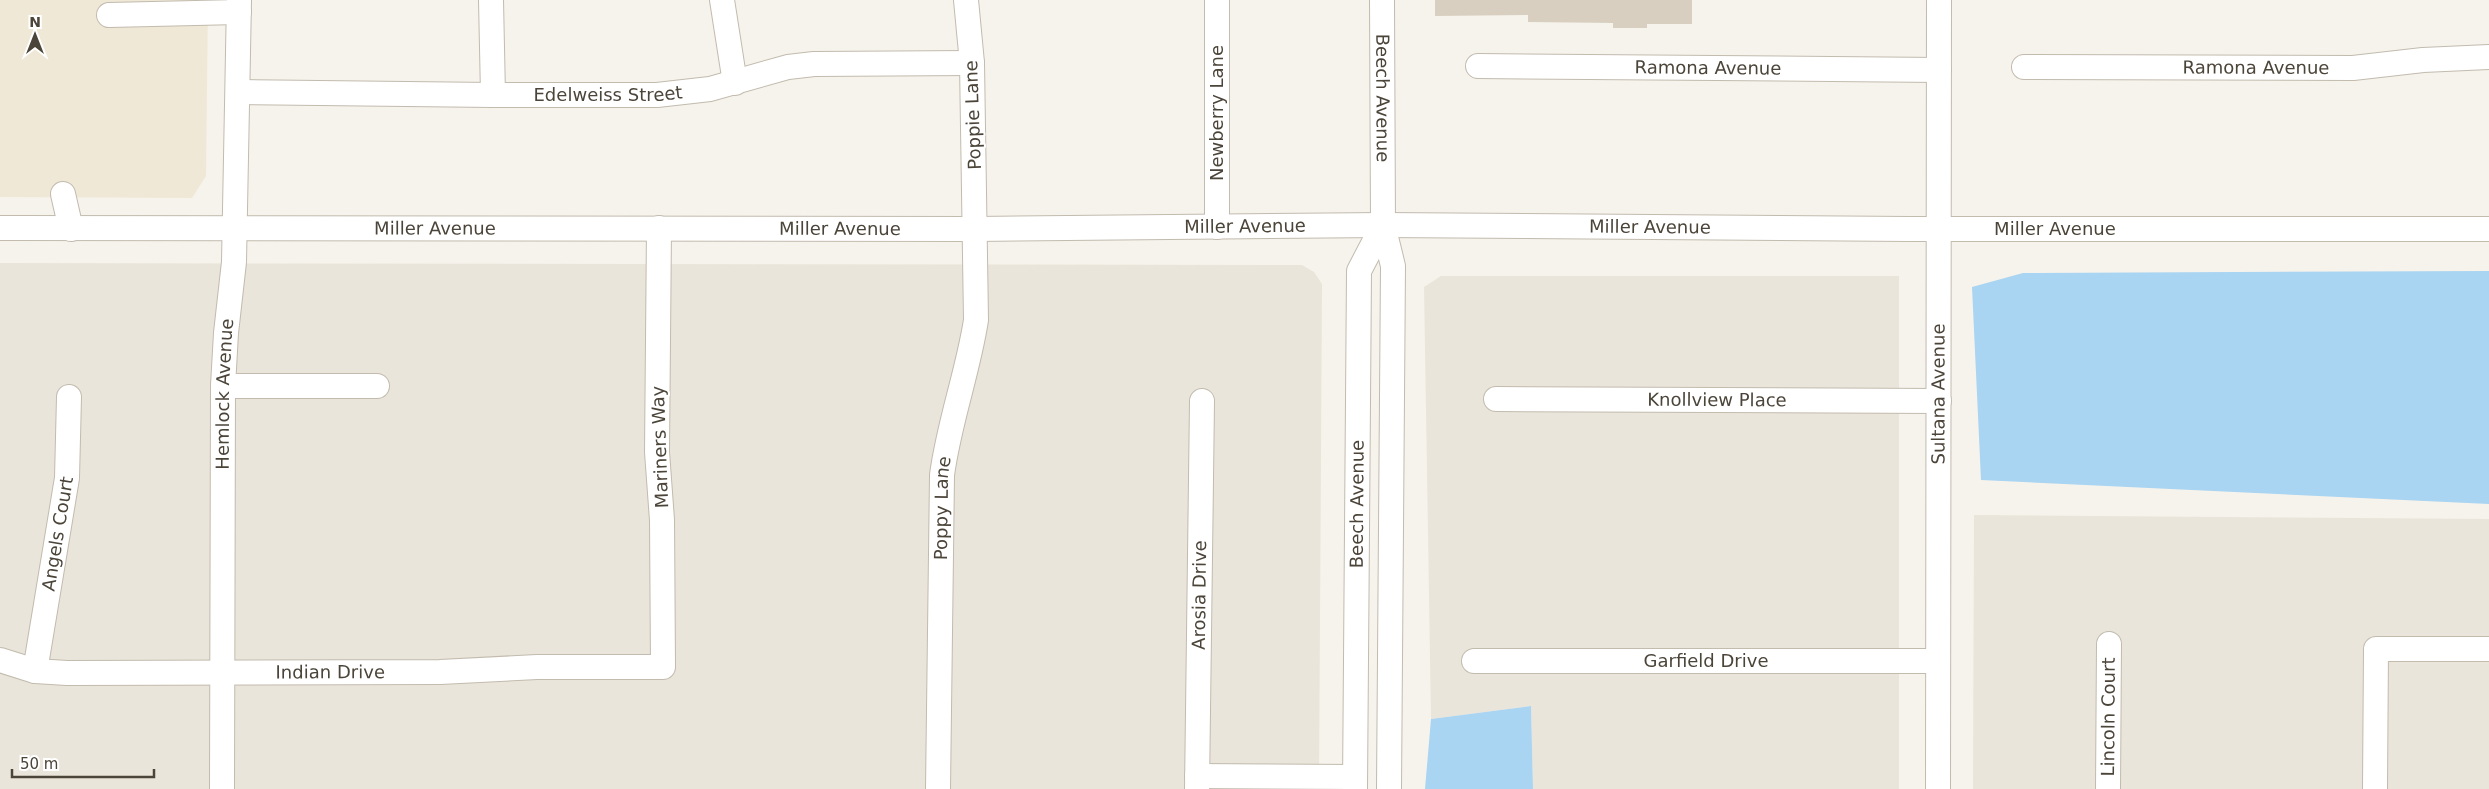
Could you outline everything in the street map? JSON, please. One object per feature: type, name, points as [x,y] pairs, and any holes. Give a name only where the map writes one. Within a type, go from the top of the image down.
[{"type":"street","points":[[491,0],[492,96]]},
{"type":"street","points":[[722,0],[735,82]]},
{"type":"street","name":"Poppie Lane","points":[[966,0],[972,63],[976,230]]},
{"type":"street","name":"Newberry Lane","points":[[1216,0],[1217,227]]},
{"type":"street","name":"Beech Avenue","points":[[1382,0],[1383,225],[1393,266],[1389,789]]},
{"type":"street","name":"Sultana Avenue","points":[[1938,789],[1939,0]]},
{"type":"street","points":[[109,15],[239,6]]},
{"type":"street","name":"Hemlock Avenue","points":[[222,789],[223,386],[235,229],[239,92],[239,6]]},
{"type":"street","name":"Ramona Avenue","points":[[2024,67],[2353,68],[2423,60],[2489,57]]},
{"type":"street","name":"Edelweiss Street","points":[[239,92],[492,96],[657,94],[710,89],[788,67],[814,64],[972,63]]},
{"type":"street","name":"Ramona Avenue","points":[[1478,66],[1939,70]]},
{"type":"street","points":[[63,194],[70,228]]},
{"type":"street","name":"Miller Avenue","points":[[0,228],[976,230],[1383,225],[2489,230]]},
{"type":"street","name":"Beech Avenue","points":[[1355,783],[1359,271],[1383,225]]},
{"type":"street","name":"Mariners Way","points":[[659,228],[657,452],[662,520],[663,666]]},
{"type":"street","name":"Poppy Lane","points":[[938,789],[942,475],[946,446],[971,352],[976,320],[976,230]]},
{"type":"street","points":[[223,386],[377,386]]},
{"type":"street","name":"Angels Court","points":[[35,671],[67,478],[70,397]]},
{"type":"street","name":"Knollview Place","points":[[1496,399],[1939,401]]},
{"type":"street","name":"Arosia Drive","points":[[1197,782],[1202,401]]},
{"type":"street","name":"Lincoln Court","points":[[2108,789],[2109,644]]},
{"type":"street","points":[[2375,789],[2376,650],[2489,649]]},
{"type":"street","name":"Indian Drive","points":[[0,660],[35,671],[67,674],[440,672],[663,666]]},
{"type":"street","name":"Garfield Drive","points":[[1474,661],[1938,661]]},
{"type":"street","points":[[1197,782],[1355,783]]},
{"type":"shaded area","points":[[0,0],[208,0],[206,176],[192,198],[0,197]]},
{"type":"shaded area","points":[[0,263],[1302,265],[1314,272],[1322,284],[1319,789],[0,789]]},
{"type":"shaded area","points":[[1441,276],[1899,276],[1899,789],[1533,789],[1531,706],[1431,719],[1424,287]]},
{"type":"shaded area","points":[[1974,515],[2489,519],[2489,789],[1973,789]]},
{"type":"water","points":[[2489,271],[2489,504],[1981,480],[1972,287],[2023,273]]},
{"type":"water","points":[[1531,706],[1533,789],[1425,789],[1431,719]]},
{"type":"building","points":[[1435,0],[1692,0],[1692,24],[1647,24],[1647,28],[1613,28],[1613,23],[1528,22],[1528,15],[1435,16]]}]
